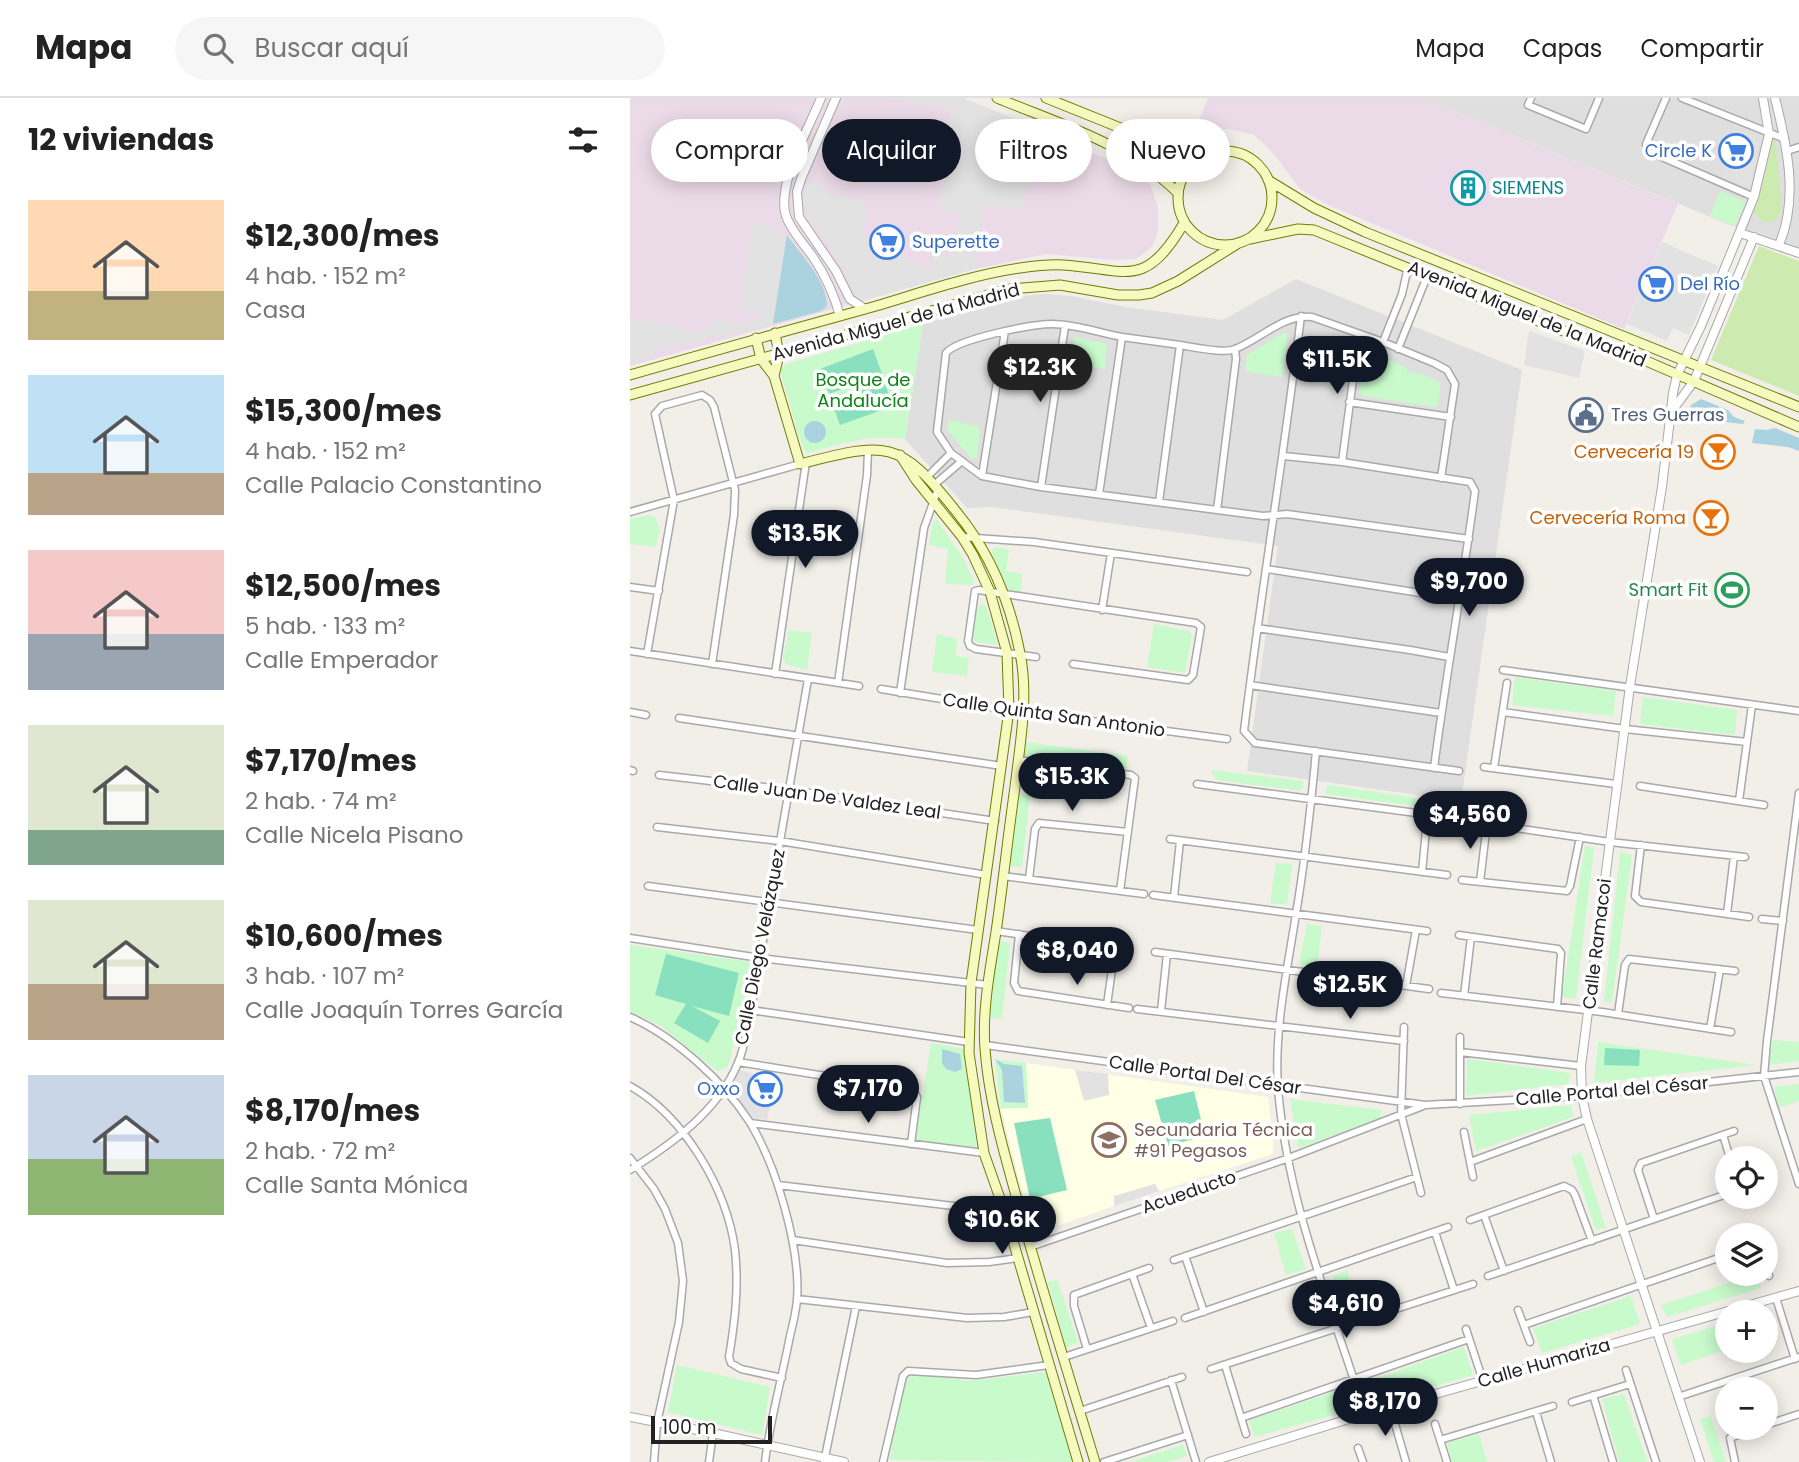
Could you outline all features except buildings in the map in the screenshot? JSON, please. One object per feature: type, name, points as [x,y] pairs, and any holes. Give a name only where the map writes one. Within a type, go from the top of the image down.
[{"type":"main road","points":[[997,98],[1117,148],[1155,171],[1177,192]]},
{"type":"main road","points":[[1046,98],[1106,122]]},
{"type":"main road","points":[[1180,182],[1177,192],[1178,208],[1184,223],[1203,241],[1220,246],[1250,239],[1265,223],[1270,213],[1272,191],[1263,170],[1245,155],[1230,151]]},
{"type":"main road","name":"Avenida Miguel de la Madrid","points":[[1268,180],[1314,208],[1365,232],[1799,407]]},
{"type":"main road","name":"Avenida Miguel de la Madrid","points":[[630,375],[756,338],[1021,268],[1061,265],[1133,272],[1155,261],[1168,248],[1184,223]]},
{"type":"main road","name":"Avenida Miguel de la Madrid","points":[[1250,239],[1298,229],[1314,230],[1558,329],[1627,353],[1799,427]]},
{"type":"main road","name":"Avenida Miguel de la Madrid","points":[[630,395],[1027,286],[1060,285],[1128,296],[1152,293],[1189,275],[1237,244]]},
{"type":"main road","points":[[851,333],[860,325],[908,312],[909,307],[904,298]]},
{"type":"main road","points":[[774,376],[779,355],[775,333]]},
{"type":"main road","points":[[756,338],[761,359],[774,376],[803,463],[868,450],[889,450],[915,464],[976,538],[1005,596],[1021,655],[1023,712],[988,985],[985,1045],[989,1087],[1030,1247],[1095,1462]]},
{"type":"main road","points":[[899,454],[916,480],[962,537],[990,592],[1007,653],[1009,710],[971,983],[969,1042],[974,1096],[984,1153],[1003,1207],[1078,1462]]},
{"type":"street","points":[[808,130],[821,98]]},
{"type":"street","points":[[808,162],[836,98]]},
{"type":"street","points":[[1531,98],[1528,105],[1586,129],[1599,98]]},
{"type":"street","points":[[1666,98],[1646,144],[1648,151],[1754,197]]},
{"type":"street","points":[[1682,98],[1785,138]]},
{"type":"street","points":[[1763,98],[1769,134]]},
{"type":"street","points":[[1775,98],[1787,151],[1788,214],[1779,245]]},
{"type":"street","name":"Calle Ramacoi","points":[[1700,1462],[1587,1119],[1582,1096],[1581,1066],[1629,686],[1662,487],[1673,393],[1677,375],[1754,197],[1769,134]]},
{"type":"street","points":[[1787,151],[1799,147]]},
{"type":"street","points":[[787,182],[783,196],[785,214],[825,277],[840,316]]},
{"type":"street","points":[[800,182],[797,192],[799,217],[836,271],[850,299],[864,309]]},
{"type":"street","points":[[1740,233],[1799,253]]},
{"type":"street","name":"Calle Ramacoi","points":[[1672,412],[1694,381],[1754,237]]},
{"type":"street","points":[[1383,342],[1402,294],[1408,267]]},
{"type":"street","points":[[1398,349],[1428,274]]},
{"type":"street","points":[[1301,316],[1284,456],[1244,731],[1255,743],[1460,771]]},
{"type":"street","points":[[1441,478],[1455,384],[1452,376],[1434,363],[1312,317],[1301,316],[1235,349],[1180,345],[1050,324],[1004,331],[954,345],[946,353],[937,432],[951,453],[982,476],[1041,487],[1263,516],[1287,514],[1469,538]]},
{"type":"street","points":[[1041,487],[1065,326]]},
{"type":"street","points":[[982,476],[1004,331]]},
{"type":"street","points":[[1342,462],[1359,335]]},
{"type":"street","points":[[1099,494],[1122,337]]},
{"type":"street","points":[[1159,502],[1180,345]]},
{"type":"street","points":[[1217,510],[1236,359],[1235,349]]},
{"type":"street","points":[[647,654],[674,500],[655,423],[656,411],[697,395],[706,397],[714,407],[735,483],[734,515],[712,664]]},
{"type":"street","points":[[1349,402],[1451,417]]},
{"type":"street","points":[[838,683],[867,475],[868,450]]},
{"type":"street","points":[[927,477],[951,453]]},
{"type":"street","points":[[1284,456],[1470,482],[1473,486],[1475,491],[1469,538],[1434,768]]},
{"type":"street","points":[[900,693],[924,528],[936,487],[962,461]]},
{"type":"street","points":[[630,512],[803,463],[775,674]]},
{"type":"street","points":[[962,537],[1023,541],[1247,572]]},
{"type":"street","points":[[1102,610],[1111,553]]},
{"type":"street","points":[[1267,569],[1459,599]]},
{"type":"street","points":[[630,587],[659,590]]},
{"type":"street","points":[[1036,657],[970,646],[968,641],[974,593],[979,590],[1199,624],[1202,630],[1192,677],[1188,680],[1073,664]]},
{"type":"street","points":[[1257,628],[1449,657]]},
{"type":"street","points":[[630,651],[859,686]]},
{"type":"street","points":[[1503,670],[1799,711]]},
{"type":"street","name":"Calle Diego Velázquez","points":[[630,1170],[684,1134],[724,1089],[738,1062],[751,1010],[808,679]]},
{"type":"street","points":[[1494,768],[1507,683]]},
{"type":"street","points":[[1250,685],[1441,713]]},
{"type":"street","name":"Calle Quinta San Antonio","points":[[881,689],[1009,710],[1227,739]]},
{"type":"street","points":[[1739,801],[1752,705]]},
{"type":"street","points":[[630,712],[646,715]]},
{"type":"street","points":[[1503,712],[1747,742]]},
{"type":"street","points":[[679,718],[1002,766]]},
{"type":"street","points":[[1316,751],[1305,858],[1280,1025],[1278,1085],[1286,1159],[1301,1217],[1365,1414]]},
{"type":"street","points":[[1018,760],[1131,775],[1136,781],[1121,891]]},
{"type":"street","points":[[1484,768],[1616,784]]},
{"type":"street","name":"Calle Juan De Valdez Leal","points":[[659,775],[789,790],[995,821]]},
{"type":"street","points":[[1197,783],[1424,814],[1427,819],[1422,872]]},
{"type":"street","points":[[1640,786],[1764,805]]},
{"type":"street","points":[[1799,793],[1765,1076],[1799,1184]]},
{"type":"street","points":[[1475,821],[1610,842],[1745,858]]},
{"type":"street","points":[[1029,879],[1035,829],[1039,823],[1128,832]]},
{"type":"street","points":[[1462,880],[1480,882],[1487,823]]},
{"type":"street","points":[[657,827],[780,841],[987,876]]},
{"type":"street","name":"Calle Ramacoi","points":[[1480,882],[1567,891],[1580,837]]},
{"type":"street","points":[[1170,839],[1447,875]]},
{"type":"street","points":[[1174,897],[1180,841]]},
{"type":"street","points":[[1641,845],[1636,896],[1641,902],[1749,917]]},
{"type":"street","points":[[1727,914],[1734,856]]},
{"type":"street","points":[[1003,876],[1144,894]]},
{"type":"street","points":[[648,886],[978,930]]},
{"type":"street","points":[[1153,895],[1427,931]]},
{"type":"street","points":[[1762,919],[1783,921]]},
{"type":"street","points":[[1406,986],[1416,930]]},
{"type":"street","points":[[996,931],[1126,950]]},
{"type":"street","points":[[1019,934],[1014,983],[1018,991],[1129,1007]]},
{"type":"street","points":[[1460,935],[1560,951],[1557,1007]]},
{"type":"street","points":[[1464,996],[1471,937]]},
{"type":"street","points":[[630,938],[760,958],[988,985]]},
{"type":"street","points":[[1107,1004],[1115,948]]},
{"type":"street","points":[[1155,953],[1429,989]]},
{"type":"street","points":[[1161,1012],[1167,954]]},
{"type":"street","points":[[1618,1014],[1625,965],[1629,959],[1735,971]]},
{"type":"street","points":[[1710,1029],[1720,969]]},
{"type":"street","points":[[1441,993],[1618,1014],[1731,1032]]},
{"type":"street","points":[[1137,1009],[1404,1041]]},
{"type":"street","points":[[751,1010],[969,1042]]},
{"type":"street","points":[[630,1017],[645,1023],[695,1061],[724,1089],[750,1123],[778,1185],[793,1240],[797,1299],[765,1462]]},
{"type":"street","points":[[1405,1027],[1401,1114],[1421,1193]]},
{"type":"street","points":[[1460,1037],[1460,1104]]},
{"type":"street","name":"Calle Portal Del César","points":[[985,1045],[1425,1105]]},
{"type":"street","points":[[1460,1052],[1581,1066]]},
{"type":"street","points":[[738,1062],[913,1090],[917,1097],[911,1144]]},
{"type":"street","name":"Calle Portal del César","points":[[1425,1105],[1582,1096],[1799,1072]]},
{"type":"street","points":[[630,1086],[684,1134],[704,1163],[722,1202],[734,1247],[737,1312],[729,1357],[731,1363],[741,1369],[782,1378]]},
{"type":"street","name":"Acueducto","points":[[1030,1247],[1286,1159],[1425,1105]]},
{"type":"street","points":[[1470,1162],[1587,1119]]},
{"type":"street","points":[[750,1123],[984,1153]]},
{"type":"street","points":[[1654,1219],[1638,1166],[1644,1161],[1734,1131]]},
{"type":"street","points":[[1464,1132],[1473,1177]]},
{"type":"street","points":[[1723,1135],[1726,1146]]},
{"type":"street","points":[[630,1158],[654,1189],[665,1209],[678,1243],[684,1281],[679,1322],[657,1423],[654,1462]]},
{"type":"street","points":[[1174,1260],[1417,1177]]},
{"type":"street","points":[[778,1185],[951,1206],[1003,1207]]},
{"type":"street","points":[[1470,1220],[1564,1186],[1569,1187],[1575,1195],[1592,1241]]},
{"type":"street","points":[[1488,1276],[1715,1198]]},
{"type":"street","points":[[1484,1215],[1504,1271]]},
{"type":"street","points":[[1185,1318],[1448,1227]]},
{"type":"street","points":[[1435,1232],[1454,1290]]},
{"type":"street","points":[[793,1240],[947,1263],[1018,1258]]},
{"type":"street","points":[[1185,1256],[1204,1312]]},
{"type":"street","points":[[1524,1325],[1715,1259]]},
{"type":"street","points":[[1087,1349],[1073,1300],[1078,1293],[1149,1268]]},
{"type":"street","points":[[1132,1274],[1151,1328]]},
{"type":"street","points":[[1211,1369],[1474,1284]]},
{"type":"street","name":"Calle Humariza","points":[[1209,1462],[1365,1414],[1799,1291]]},
{"type":"street","points":[[1678,1397],[1797,1358],[1776,1298]]},
{"type":"street","points":[[797,1299],[967,1318],[1004,1317],[1033,1312]]},
{"type":"street","points":[[824,1460],[856,1306]]},
{"type":"street","points":[[1518,1310],[1530,1342]]},
{"type":"street","points":[[1064,1357],[1173,1321]]},
{"type":"street","points":[[1466,1329],[1483,1381]]},
{"type":"street","points":[[1241,1418],[1469,1339]]},
{"type":"street","points":[[883,1462],[903,1376],[908,1371],[976,1375],[1049,1365]]},
{"type":"street","points":[[1225,1365],[1246,1434]]},
{"type":"street","points":[[1626,1370],[1656,1462]]},
{"type":"street","points":[[1080,1411],[1182,1377]]},
{"type":"street","points":[[1171,1380],[1196,1462]]},
{"type":"street","points":[[1572,1402],[1630,1384]]},
{"type":"street","points":[[1593,1395],[1612,1462]]},
{"type":"street","points":[[1440,1440],[1553,1406]]},
{"type":"street","points":[[1390,1407],[1405,1462]]},
{"type":"street","points":[[1536,1412],[1551,1462]]},
{"type":"street","points":[[1778,1421],[1799,1414]]},
{"type":"street","points":[[630,1417],[713,1433],[824,1460],[844,1462]]},
{"type":"street","points":[[1435,1424],[1447,1462]]},
{"type":"street","points":[[709,1462],[713,1433]]},
{"type":"street","points":[[1104,1462],[1188,1435]]},
{"type":"street","points":[[1730,1440],[1735,1462]]},
{"type":"street","points":[[1358,1448],[1363,1462]]},
{"type":"shaded area","points":[[630,98],[963,98],[1013,119],[975,119],[975,182],[1092,182],[1092,153],[1106,159],[1106,182],[1148,182],[1151,186],[1158,208],[1158,231],[1152,247],[1136,259],[1113,260],[1046,254],[975,269],[630,366]]},
{"type":"shaded area","points":[[883,98],[963,98],[1014,119],[975,119],[975,182],[1031,182],[1020,209],[984,204],[975,269],[864,300],[856,296],[835,253],[809,219],[804,198],[808,181],[824,183],[824,193],[867,201],[863,232],[877,251],[902,254],[930,272],[933,251],[953,254],[959,213],[939,210],[942,182],[961,182],[961,119],[950,119],[951,108]]},
{"type":"shaded area","points":[[1208,98],[1422,98],[1678,204],[1624,329],[1326,204],[1300,189],[1273,153],[1254,135],[1230,129],[1230,119],[1199,119]]},
{"type":"shaded area","points":[[1422,98],[1799,98],[1799,250],[1735,227]]},
{"type":"shaded area","points":[[1740,130],[1757,137],[1760,142],[1749,186],[1721,176]]},
{"type":"shaded area","points":[[752,224],[778,228],[777,234],[787,235],[773,324],[666,347],[660,346],[653,348],[654,355],[630,363],[630,319],[683,327],[686,334],[711,328],[710,322],[728,318],[730,325],[757,319],[758,312],[739,309]]},
{"type":"shaded area","points":[[1662,242],[1718,266],[1689,335],[1673,328],[1667,341],[1627,324]]},
{"type":"shaded area","points":[[1296,279],[1522,370],[1461,801],[1247,771],[1278,546],[992,507],[967,508],[905,439],[923,324],[1021,296],[1044,294],[1223,320]]},
{"type":"shaded area","points":[[1529,331],[1585,351],[1579,378],[1524,365]]},
{"type":"shaded area","name":"Secundaria Técnica #91 Pegasos","points":[[1026,1063],[1268,1097],[1271,1124],[1265,1128],[1265,1136],[1273,1140],[1273,1154],[1159,1191],[1155,1184],[1114,1196],[1114,1206],[1033,1234],[1001,1109],[1028,1108]]},
{"type":"shaded area","points":[[737,1069],[754,1074],[752,1083],[761,1095],[772,1098],[767,1120],[751,1118],[734,1092]]},
{"type":"shaded area","points":[[1075,1070],[1108,1074],[1109,1095],[1084,1101]]},
{"type":"shaded area","points":[[1155,1184],[1159,1191],[1114,1206],[1114,1196]]},
{"type":"green space","points":[[1771,140],[1775,140],[1776,145],[1782,208],[1774,221],[1766,222],[1754,213],[1764,180]]},
{"type":"green space","points":[[1720,191],[1745,202],[1735,226],[1710,216]]},
{"type":"green space","points":[[1759,246],[1799,261],[1799,396],[1711,360]]},
{"type":"green space","name":"Bosque de Andalucía","points":[[923,324],[905,439],[866,439],[806,453],[780,370],[786,364]]},
{"type":"green space","points":[[1283,333],[1288,334],[1282,377],[1245,371],[1247,355]]},
{"type":"green space","points":[[1074,337],[1107,344],[1105,369],[1070,365]]},
{"type":"green space","points":[[873,349],[882,374],[829,394],[820,369]]},
{"type":"green space","points":[[1370,351],[1407,368],[1407,372],[1424,375],[1440,383],[1438,405],[1435,407],[1363,396],[1359,392],[1366,354]]},
{"type":"green space","points":[[884,381],[893,406],[840,425],[831,400]]},
{"type":"green space","points":[[949,420],[980,427],[977,457],[972,459],[947,430]]},
{"type":"green space","points":[[648,515],[655,517],[660,529],[656,547],[630,544],[630,519]]},
{"type":"green space","points":[[937,520],[963,558],[974,581],[972,585],[945,584],[948,549],[929,545],[933,521]]},
{"type":"green space","points":[[995,547],[1009,550],[1006,571],[1022,574],[1021,593],[1009,591],[991,552]]},
{"type":"green space","points":[[982,604],[986,606],[998,645],[975,642],[972,636],[978,607]]},
{"type":"green space","points":[[1154,624],[1189,631],[1192,635],[1185,673],[1147,667]]},
{"type":"green space","points":[[789,630],[812,633],[807,670],[786,664],[783,659]]},
{"type":"green space","points":[[937,634],[957,639],[956,656],[969,658],[967,676],[932,672]]},
{"type":"green space","points":[[1515,677],[1616,691],[1613,716],[1512,705]]},
{"type":"green space","points":[[1643,697],[1737,710],[1735,735],[1640,724]]},
{"type":"green space","points":[[1027,742],[1128,756],[1126,770],[1024,758]]},
{"type":"green space","points":[[1211,770],[1303,781],[1302,791],[1216,780]]},
{"type":"green space","points":[[1327,785],[1416,798],[1415,806],[1325,794]]},
{"type":"green space","points":[[1018,794],[1030,795],[1022,867],[1010,866]]},
{"type":"green space","points":[[1585,846],[1594,848],[1576,999],[1562,997]]},
{"type":"green space","points":[[1620,852],[1632,855],[1612,1002],[1604,1002]]},
{"type":"green space","points":[[1276,863],[1292,864],[1287,904],[1270,904]]},
{"type":"green space","points":[[1307,924],[1322,926],[1317,967],[1299,964]]},
{"type":"green space","points":[[999,941],[1010,943],[1002,1019],[989,1017]]},
{"type":"green space","points":[[630,945],[751,962],[728,1067],[717,1071],[661,1026],[630,1011]]},
{"type":"green space","points":[[666,954],[739,973],[729,1016],[692,1006],[720,1021],[708,1043],[674,1023],[686,1004],[655,995]]},
{"type":"green space","points":[[1773,1040],[1799,1042],[1799,1061],[1769,1065]]},
{"type":"green space","points":[[1598,1042],[1756,1065],[1594,1083]]},
{"type":"green space","points":[[931,1043],[965,1049],[977,1149],[915,1141]]},
{"type":"green space","points":[[1605,1048],[1640,1050],[1639,1066],[1604,1065]]},
{"type":"green space","points":[[995,1059],[1026,1063],[1028,1108],[1001,1108]]},
{"type":"green space","points":[[1467,1059],[1570,1073],[1569,1084],[1466,1096]]},
{"type":"green space","points":[[1799,1084],[1799,1101],[1778,1108],[1774,1087]]},
{"type":"green space","points":[[1194,1091],[1205,1136],[1168,1146],[1155,1100]]},
{"type":"green space","points":[[1290,1099],[1381,1110],[1381,1118],[1298,1148]]},
{"type":"green space","points":[[1571,1105],[1573,1117],[1476,1151],[1469,1115]]},
{"type":"green space","points":[[1050,1118],[1067,1190],[1030,1199],[1014,1123]]},
{"type":"green space","points":[[1581,1152],[1606,1228],[1596,1230],[1571,1157]]},
{"type":"green space","points":[[1292,1229],[1306,1269],[1286,1275],[1274,1233]]},
{"type":"green space","points":[[1347,1270],[1359,1310],[1344,1315],[1333,1276]]},
{"type":"green space","points":[[1057,1280],[1078,1342],[1066,1348],[1048,1282]]},
{"type":"green space","points":[[1719,1286],[1761,1288],[1667,1317],[1661,1305]]},
{"type":"green space","points":[[1631,1296],[1640,1324],[1542,1353],[1533,1328]]},
{"type":"green space","points":[[1715,1326],[1715,1353],[1681,1365],[1672,1339]]},
{"type":"green space","points":[[1464,1347],[1473,1375],[1373,1404],[1367,1382]]},
{"type":"green space","points":[[677,1365],[770,1387],[762,1435],[668,1412]]},
{"type":"green space","points":[[1045,1372],[1073,1462],[890,1460],[901,1389],[905,1381],[912,1376],[920,1374],[971,1381]]},
{"type":"green space","points":[[1347,1388],[1355,1409],[1254,1437],[1249,1420]]},
{"type":"green space","points":[[1624,1394],[1647,1462],[1619,1462],[1602,1399]]},
{"type":"green space","points":[[1711,1416],[1715,1440],[1719,1440],[1726,1462],[1714,1462],[1700,1419]]},
{"type":"green space","points":[[1479,1434],[1487,1462],[1452,1462],[1447,1443]]},
{"type":"green space","points":[[1183,1445],[1187,1456],[1167,1462],[1130,1462]]},
{"type":"water","points":[[787,235],[818,278],[827,306],[821,311],[773,324]]},
{"type":"water","points":[[1701,399],[1728,410],[1734,417],[1745,421],[1743,424],[1688,418],[1691,405]]},
{"type":"water","points":[[815,421],[825,428],[826,432],[819,442],[815,443],[805,436],[804,432],[811,422]]},
{"type":"water","points":[[1775,428],[1799,438],[1799,451],[1752,443],[1755,429]]},
{"type":"water","points":[[942,1049],[960,1054],[962,1069],[955,1072],[946,1069],[942,1063]]},
{"type":"water","points":[[995,1059],[1004,1064],[1022,1066],[1025,1103],[1004,1102],[1002,1070]]},
{"type":"place","name":"Circle K","points":[[1736,151]]},
{"type":"place","name":"SIEMENS","points":[[1468,188]]},
{"type":"place","name":"Superette","points":[[887,242]]},
{"type":"place","name":"Del Río","points":[[1656,284]]},
{"type":"place","name":"Tres Guerras","points":[[1586,415]]},
{"type":"place","name":"Cervecería 19","points":[[1718,452]]},
{"type":"place","name":"Cervecería Roma","points":[[1711,518]]},
{"type":"place","name":"Smart Fit","points":[[1732,590]]},
{"type":"place","name":"Oxxo","points":[[765,1089]]},
{"type":"place","name":"Secundaria Técnica #91 Pegasos","points":[[1109,1140]]}]
